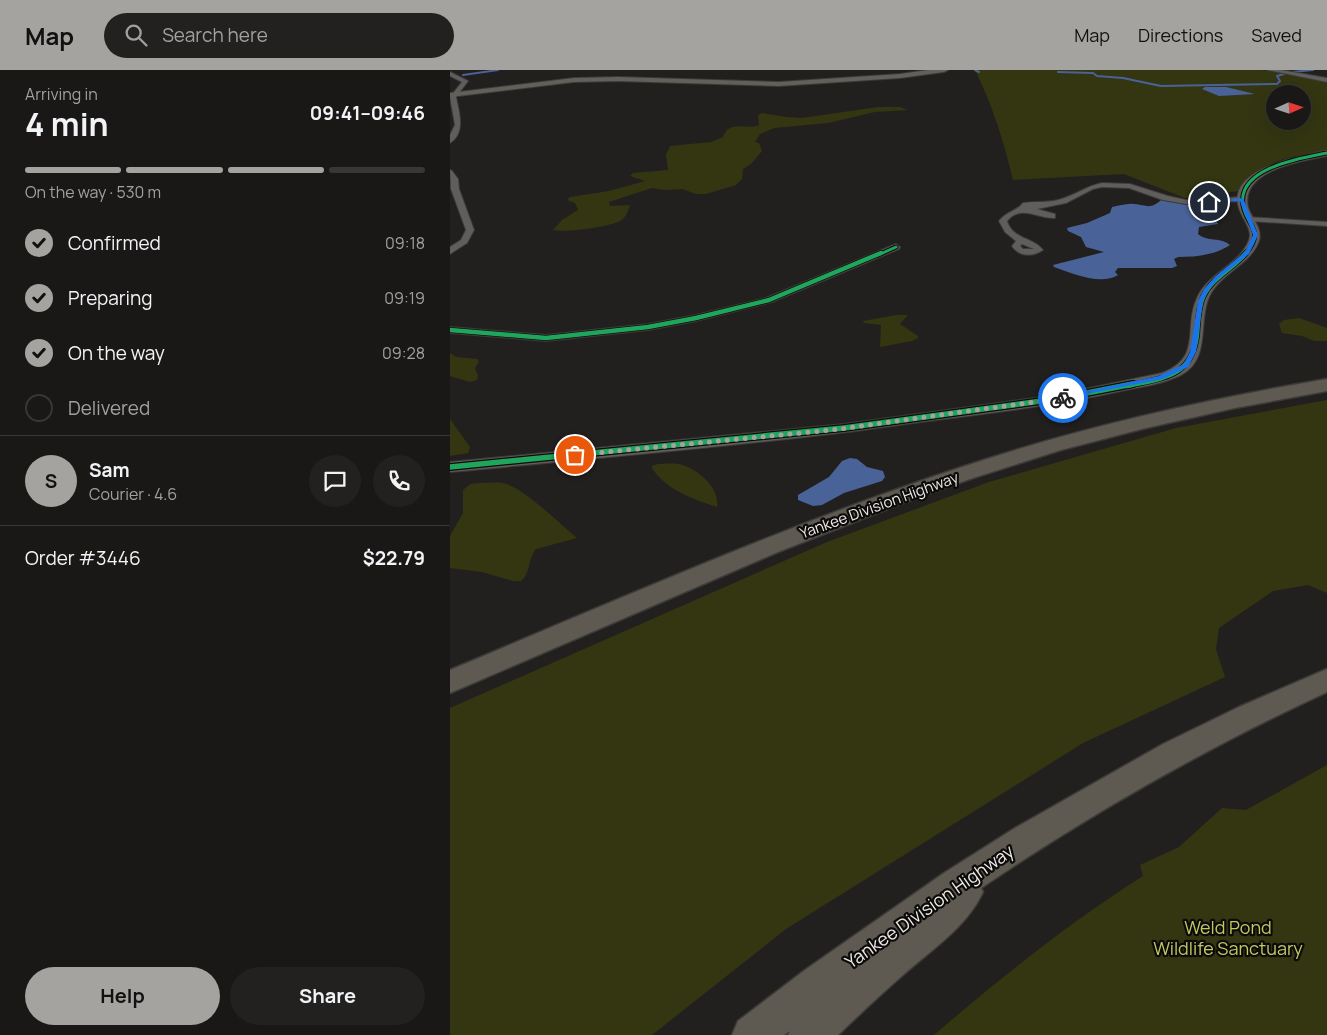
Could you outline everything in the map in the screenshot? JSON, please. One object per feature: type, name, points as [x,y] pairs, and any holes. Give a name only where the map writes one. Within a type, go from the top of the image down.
[{"type":"highway","name":"Yankee Division Highway","points":[[450,682],[818,527],[965,473],[1062,443],[1157,419],[1327,385]]},
{"type":"highway","points":[[450,674],[484,668]]},
{"type":"highway","name":"Yankee Division Highway","points":[[752,1035],[870,945],[995,860],[1075,809],[1146,768],[1255,712],[1327,680]]},
{"type":"highway","points":[[808,1035],[889,962],[930,929],[995,860]]},
{"type":"main road","points":[[452,95],[574,80],[618,79],[779,84],[900,76],[944,70]]},
{"type":"street","points":[[1270,70],[1327,80]]},
{"type":"street","points":[[450,74],[465,81],[452,95],[458,126],[450,141]]},
{"type":"street","points":[[450,467],[832,430],[1058,399],[1161,378],[1186,365],[1193,352],[1201,301],[1207,289],[1218,277],[1248,253],[1254,240],[1254,227],[1249,219],[1242,194],[1254,178],[1266,170],[1288,162],[1327,154]]},
{"type":"street","points":[[450,172],[470,230],[464,241],[450,251]]},
{"type":"street","points":[[1020,242],[1004,227],[1003,221],[1011,213],[1024,208],[1062,201],[1091,187],[1112,185],[1137,188],[1166,198],[1186,202],[1242,199]]},
{"type":"street","points":[[1024,208],[1052,216]]},
{"type":"street","points":[[1249,219],[1327,224]]},
{"type":"street","points":[[450,330],[546,338],[667,323],[736,310],[769,300],[896,247]]},
{"type":"green space","points":[[973,70],[1262,70],[1327,81],[1327,150],[1289,157],[1267,166],[1257,172],[1239,191],[1185,198],[1124,174],[1013,180],[998,125],[976,72]]},
{"type":"green space","points":[[878,107],[900,107],[908,110],[875,112],[828,123],[774,128],[760,134],[755,142],[759,143],[762,151],[751,164],[743,169],[742,179],[736,185],[706,194],[696,194],[682,189],[665,190],[652,188],[609,202],[610,206],[630,205],[628,212],[620,221],[586,229],[553,230],[562,220],[578,210],[575,203],[567,200],[570,197],[609,191],[645,181],[630,176],[633,173],[668,170],[666,155],[670,146],[711,142],[723,137],[733,127],[757,126],[759,125],[758,115],[762,113],[802,118]]},
{"type":"green space","points":[[896,315],[908,315],[900,324],[918,336],[918,338],[912,341],[880,347],[881,325],[864,323],[863,321]]},
{"type":"green space","points":[[1299,318],[1327,328],[1327,341],[1314,341],[1302,336],[1282,333],[1279,324],[1284,320]]},
{"type":"green space","points":[[450,353],[456,357],[477,359],[479,362],[475,368],[478,376],[477,380],[470,382],[450,376]]},
{"type":"green space","points":[[1327,400],[1327,593],[1308,585],[1273,591],[1219,628],[1216,649],[1225,677],[1083,743],[786,929],[652,1035],[450,1035],[450,708],[827,542],[989,482],[1176,428]]},
{"type":"green space","points":[[450,419],[470,447],[468,453],[450,456]]},
{"type":"green space","points":[[658,464],[678,464],[692,469],[699,474],[711,485],[715,492],[717,507],[672,488],[652,468],[652,466]]},
{"type":"green space","points":[[503,483],[521,491],[577,538],[536,549],[526,575],[521,581],[513,581],[482,572],[450,568],[450,536],[463,513],[463,490],[470,484]]},
{"type":"green space","name":"Weld Pond Wildlife Sanctuary","points":[[1327,765],[1327,1035],[934,1035],[1036,952],[1088,913],[1143,876],[1140,865],[1179,847],[1222,808],[1246,810]]},
{"type":"water","points":[[1205,87],[1226,87],[1255,94],[1219,96],[1202,89]]},
{"type":"water","points":[[1161,200],[1194,206],[1194,210],[1201,216],[1218,224],[1199,227],[1198,234],[1230,245],[1205,255],[1178,257],[1174,259],[1177,266],[1172,268],[1118,268],[1115,272],[1118,275],[1103,279],[1086,277],[1054,267],[1053,265],[1104,252],[1086,247],[1081,237],[1068,231],[1067,228],[1087,223],[1110,213],[1112,207],[1126,204],[1151,206]]},
{"type":"water","points":[[850,458],[857,459],[867,467],[883,471],[885,477],[882,481],[844,493],[822,505],[813,506],[798,500],[798,495],[829,477],[842,461]]},
{"type":"waterway","points":[[463,75],[498,70]]},
{"type":"waterway","points":[[975,70],[979,72]]},
{"type":"waterway","points":[[1292,72],[1313,70]]},
{"type":"waterway","points":[[1058,72],[1093,73],[1097,76],[1123,78],[1161,86],[1277,84],[1280,81],[1277,76],[1284,74]]},
{"type":"cycle path","points":[[450,467],[688,445],[844,428],[1056,399],[1146,382],[1167,376],[1180,370],[1192,356],[1197,336],[1200,305],[1208,288],[1244,256],[1254,240],[1253,227],[1243,206],[1243,193],[1249,183],[1259,174],[1287,162],[1327,153]]},
{"type":"cycle path","points":[[450,330],[546,338],[648,327],[696,318],[769,300],[896,247]]},
{"type":"way so far","points":[[575,455],[832,430],[1063,398]]},
{"type":"route","points":[[1063,398],[1161,378],[1180,370],[1186,365],[1193,352],[1201,301],[1207,289],[1212,282],[1248,253],[1256,235],[1254,227],[1247,216],[1242,199],[1209,202]]}]
